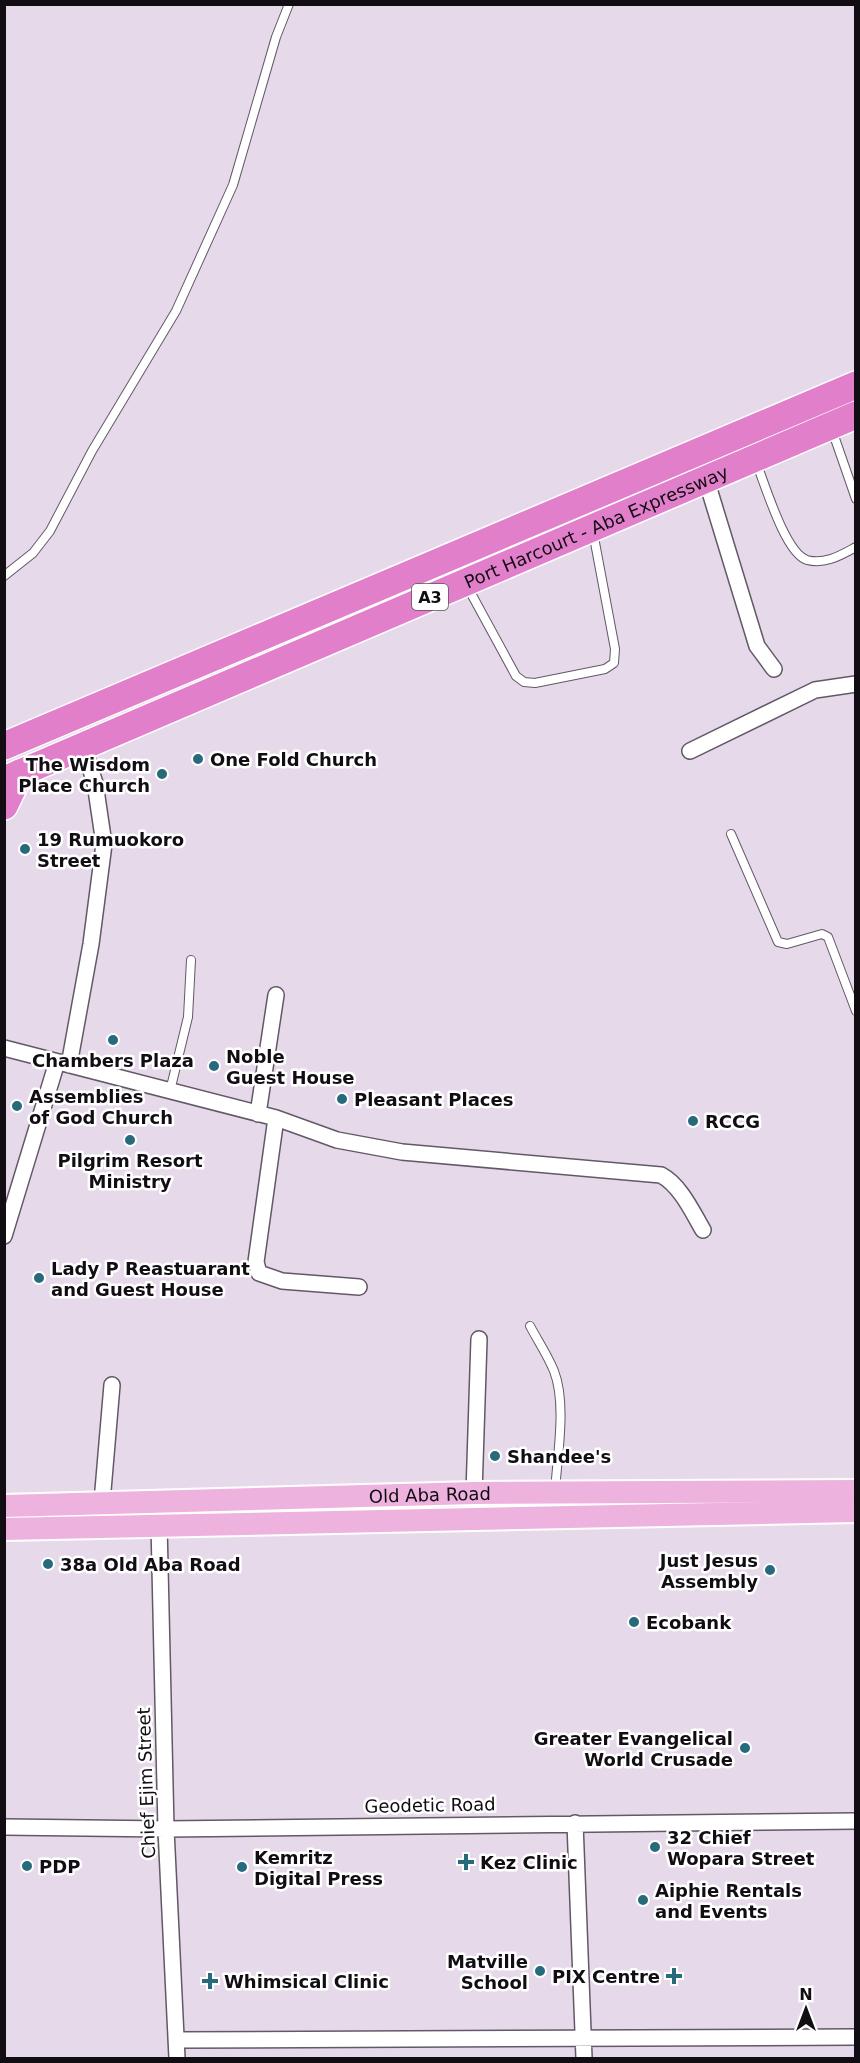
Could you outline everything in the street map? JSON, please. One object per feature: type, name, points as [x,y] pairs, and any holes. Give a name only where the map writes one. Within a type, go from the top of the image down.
[{"type":"highway","name":"Port Harcourt - Aba Expressway","points":[[4,746],[855,385]]},
{"type":"highway","name":"Port Harcourt - Aba Expressway","points":[[12,777],[855,415]]},
{"type":"highway","points":[[4,806],[12,777]]},
{"type":"main road","name":"Old Aba Road","points":[[4,1506],[474,1493],[855,1491]]},
{"type":"main road","name":"Old Aba Road","points":[[4,1529],[855,1511]]},
{"type":"street","points":[[706,479],[757,646],[774,669]]},
{"type":"street","points":[[690,751],[815,690],[855,684]]},
{"type":"street","points":[[4,1236],[63,1064],[91,944],[104,844],[95,783],[83,746]]},
{"type":"street","points":[[258,1114],[276,995]]},
{"type":"street","points":[[4,1048],[276,1118],[337,1140],[402,1152],[661,1175],[667,1178],[689,1206],[703,1230]]},
{"type":"street","points":[[276,1118],[256,1262],[259,1273],[282,1281],[359,1287]]},
{"type":"street","points":[[474,1493],[479,1339]]},
{"type":"street","points":[[102,1502],[112,1385]]},
{"type":"street","name":"Chief Ejim Street","points":[[159,1524],[166,1829],[177,2058]]},
{"type":"street","name":"Geodetic Road","points":[[4,1827],[166,1829],[575,1822],[855,1821]]},
{"type":"street","points":[[575,1822],[584,2058]]},
{"type":"street","points":[[176,2040],[855,2037]]},
{"type":"lane","points":[[4,576],[33,553],[50,531],[92,451],[176,311],[233,184],[276,36],[289,4]]},
{"type":"lane","points":[[831,426],[855,499]]},
{"type":"lane","points":[[754,458],[784,531],[794,549],[805,559],[824,561],[855,547]]},
{"type":"lane","points":[[465,582],[516,676],[524,682],[535,683],[605,669],[614,663],[615,649],[592,527]]},
{"type":"lane","points":[[731,834],[778,942],[787,944],[822,934],[828,937],[855,1011]]},
{"type":"lane","points":[[170,1091],[188,1017],[191,960]]},
{"type":"lane","points":[[530,1326],[554,1371],[558,1384],[559,1420],[555,1493]]},
{"type":"place","name":"One Fold Church","points":[[198,759]]},
{"type":"place","name":"The Wisdom Place Church","points":[[162,774]]},
{"type":"place","name":"19 Rumuokoro Street","points":[[25,849]]},
{"type":"place","name":"Chambers Plaza","points":[[113,1040]]},
{"type":"place","name":"Noble Guest House","points":[[214,1066]]},
{"type":"place","name":"Pleasant Places","points":[[342,1099]]},
{"type":"place","name":"Assemblies of God Church","points":[[17,1106]]},
{"type":"place","name":"RCCG","points":[[693,1121]]},
{"type":"place","name":"Pilgrim Resort Ministry","points":[[130,1140]]},
{"type":"place","name":"Lady P Reastuarant and Guest House","points":[[39,1278]]},
{"type":"place","name":"Shandee's","points":[[495,1456]]},
{"type":"place","name":"38a Old Aba Road","points":[[48,1564]]},
{"type":"place","name":"Just Jesus Assembly","points":[[770,1570]]},
{"type":"place","name":"Ecobank","points":[[634,1622]]},
{"type":"place","name":"Greater Evangelical World Crusade","points":[[745,1748]]},
{"type":"place","name":"32 Chief Wopara Street","points":[[655,1847]]},
{"type":"place","name":"Kez Clinic","points":[[466,1862]]},
{"type":"place","name":"PDP","points":[[27,1866]]},
{"type":"place","name":"Kemritz Digital Press","points":[[242,1867]]},
{"type":"place","name":"Aiphie Rentals and Events","points":[[643,1900]]},
{"type":"place","name":"Matville School","points":[[540,1971]]},
{"type":"place","name":"PIX Centre","points":[[674,1976]]},
{"type":"place","name":"Whimsical Clinic","points":[[210,1981]]}]
